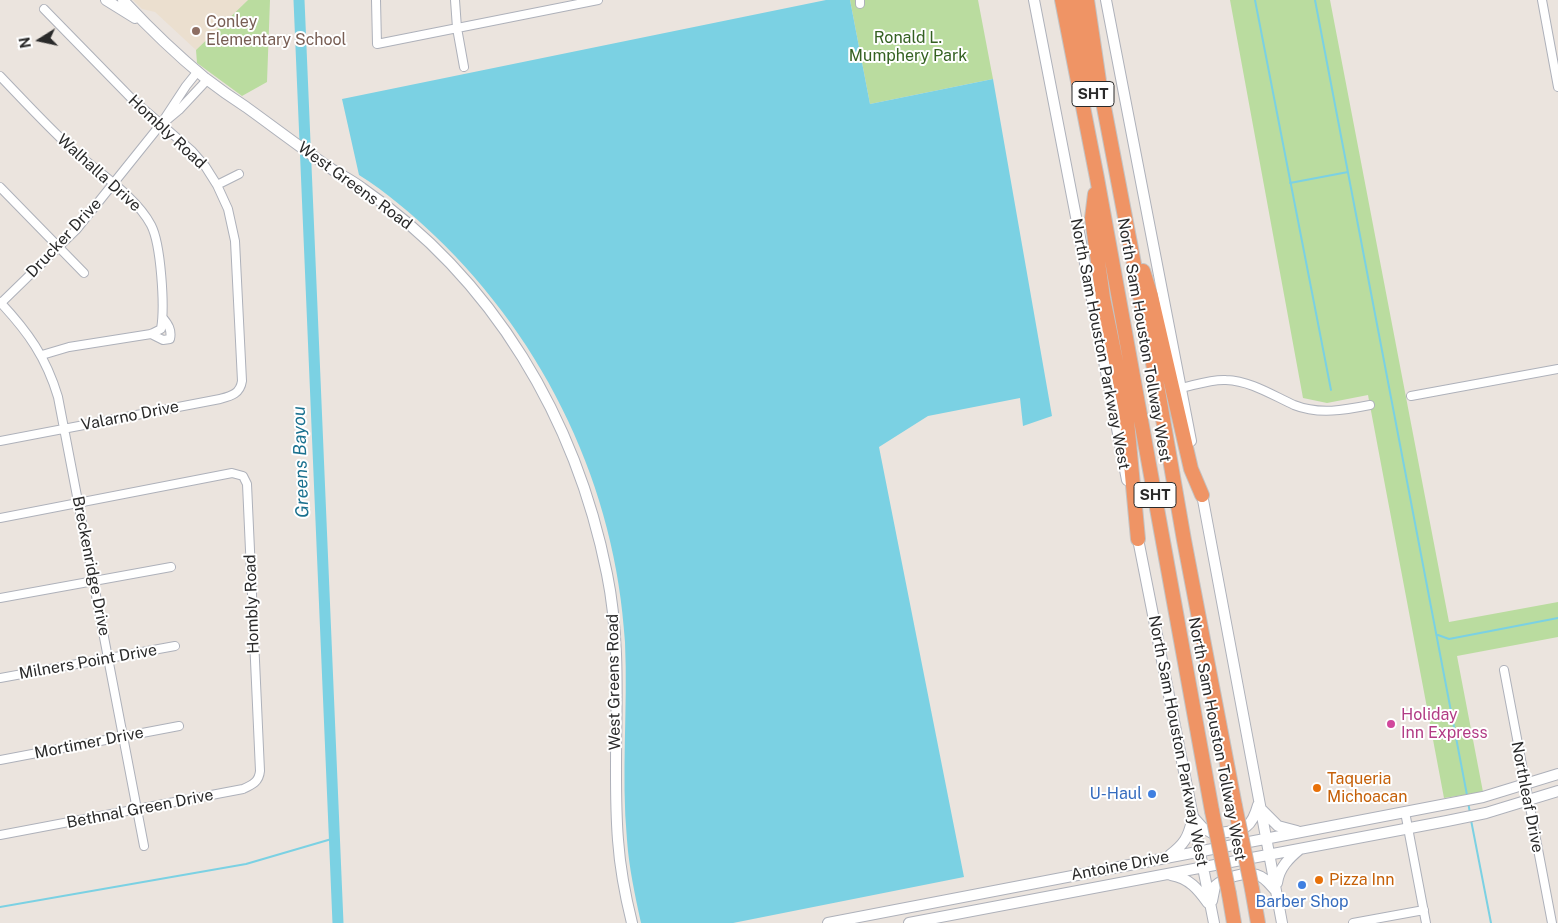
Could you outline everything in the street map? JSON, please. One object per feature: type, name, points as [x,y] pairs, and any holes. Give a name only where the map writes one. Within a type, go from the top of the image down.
[{"type":"highway","name":"North Sam Houston Tollway West","points":[[1062,0],[1097,178],[1234,923]]},
{"type":"highway","name":"North Sam Houston Tollway West","points":[[1075,0],[1148,382],[1174,506],[1184,540]]},
{"type":"highway","name":"North Sam Houston Tollway West","points":[[1087,0],[1100,81],[1172,465],[1184,540],[1258,923]]},
{"type":"highway","points":[[1097,178],[1092,218],[1103,298],[1126,410],[1138,539]]},
{"type":"highway","points":[[1126,221],[1151,296],[1191,469],[1202,494]]},
{"type":"main road","name":"West Greens Road","points":[[106,0],[152,29]]},
{"type":"main road","name":"West Greens Road","points":[[123,0],[207,80],[362,188],[396,214],[442,256],[470,286],[496,318],[533,374],[557,418],[571,449],[588,496],[597,528],[613,610],[617,674],[618,840],[624,891],[632,923]]},
{"type":"main road","name":"North Sam Houston Parkway West","points":[[1034,0],[1214,923]]},
{"type":"main road","points":[[1106,0],[1202,494],[1282,923]]},
{"type":"main road","name":"Antoine Drive","points":[[828,923],[862,920],[969,895],[1483,797],[1558,774]]},
{"type":"main road","name":"Antoine Drive","points":[[909,923],[1448,821],[1486,813],[1558,791]]},
{"type":"main road","points":[[1193,817],[1203,828],[1214,834],[1244,828],[1252,823],[1260,804]]},
{"type":"main road","points":[[1260,804],[1278,826],[1300,832]]},
{"type":"main road","points":[[1167,857],[1183,845],[1188,836],[1193,817]]},
{"type":"main road","points":[[1276,892],[1278,876],[1282,868],[1301,849]]},
{"type":"main road","points":[[1079,874],[1082,890]]},
{"type":"main road","points":[[1165,874],[1184,878],[1191,883],[1199,890],[1211,908]]},
{"type":"main road","points":[[1211,908],[1215,886],[1228,877],[1258,875],[1264,878],[1276,892]]},
{"type":"main road","points":[[969,895],[972,911]]},
{"type":"street","points":[[376,0],[377,44],[598,0]]},
{"type":"street","points":[[455,0],[457,28],[464,67]]},
{"type":"street","points":[[1542,0],[1558,87]]},
{"type":"street","name":"Hombly Road","points":[[44,9],[103,70],[199,158],[217,185],[228,209],[234,233],[242,372]]},
{"type":"street","name":"Drucker Drive","points":[[0,303],[76,230],[162,124],[198,71]]},
{"type":"street","name":"Walhalla Drive","points":[[0,76],[72,149],[140,209],[152,226],[159,248],[163,318],[170,326],[171,334],[170,338],[163,340],[151,334]]},
{"type":"street","name":"Drucker Drive","points":[[162,124],[179,110],[207,80]]},
{"type":"street","points":[[217,185],[239,174]]},
{"type":"street","points":[[0,187],[84,273]]},
{"type":"street","name":"Breckenridge Drive","points":[[0,303],[25,329],[42,355],[52,378],[64,428],[144,846]]},
{"type":"street","points":[[42,355],[69,347],[151,334],[161,329],[163,318]]},
{"type":"street","points":[[1411,396],[1558,368]]},
{"type":"street","name":"Valarno Drive","points":[[0,441],[234,395],[241,388],[242,372]]},
{"type":"street","points":[[1181,388],[1225,379],[1272,392],[1295,405],[1313,410],[1331,412],[1370,405]]},
{"type":"street","name":"Hombly Road","points":[[0,518],[232,473],[243,476],[247,484],[260,760]]},
{"type":"street","points":[[0,598],[171,567]]},
{"type":"street","name":"Milners Point Drive","points":[[0,678],[175,646]]},
{"type":"street","name":"Northleaf Drive","points":[[1504,670],[1552,923]]},
{"type":"street","name":"Mortimer Drive","points":[[0,760],[179,726]]},
{"type":"street","name":"Bethnal Green Drive","points":[[0,835],[243,789],[255,784],[259,778],[260,760]]},
{"type":"street","points":[[1405,812],[1426,923]]},
{"type":"street","points":[[1352,923],[1424,910]]},
{"type":"shaded area","name":"Conley Elementary School","points":[[133,0],[248,0],[196,50],[155,12],[142,9]]},
{"type":"green space","points":[[248,0],[270,0],[267,82],[242,96],[197,63],[196,50]]},
{"type":"green space","name":"Ronald L. Mumphery Park","points":[[850,0],[978,0],[993,79],[870,104]]},
{"type":"green space","points":[[1230,0],[1330,0],[1449,622],[1558,602],[1558,637],[1457,656],[1483,792],[1444,798],[1368,395],[1327,403],[1303,398]]},
{"type":"water","points":[[826,0],[850,0],[870,104],[993,79],[1052,416],[1023,426],[1020,398],[928,416],[879,447],[964,877],[733,923],[641,923],[632,882],[625,815],[626,667],[619,585],[607,528],[590,474],[568,421],[542,370],[510,322],[475,278],[435,236],[398,204],[359,175],[342,99]]},
{"type":"waterway","name":"Greens Bayou","points":[[299,0],[338,923]]},
{"type":"waterway","points":[[1255,0],[1331,390]]},
{"type":"waterway","points":[[1315,0],[1467,795]]},
{"type":"waterway","points":[[1290,183],[1348,172]]},
{"type":"waterway","points":[[1438,635],[1449,639],[1558,618]]},
{"type":"waterway","points":[[1468,802],[1470,813]]},
{"type":"waterway","points":[[1471,820],[1491,923]]},
{"type":"waterway","points":[[0,907],[246,864],[335,838]]},
{"type":"place","name":"Conley Elementary School","points":[[196,31]]},
{"type":"place","name":"Holiday Inn Express","points":[[1391,724]]},
{"type":"place","name":"Taqueria Michoacan","points":[[1317,788]]},
{"type":"place","name":"U-Haul","points":[[1152,794]]},
{"type":"place","name":"Pizza Inn","points":[[1319,880]]},
{"type":"place","name":"Barber Shop","points":[[1302,885]]}]
